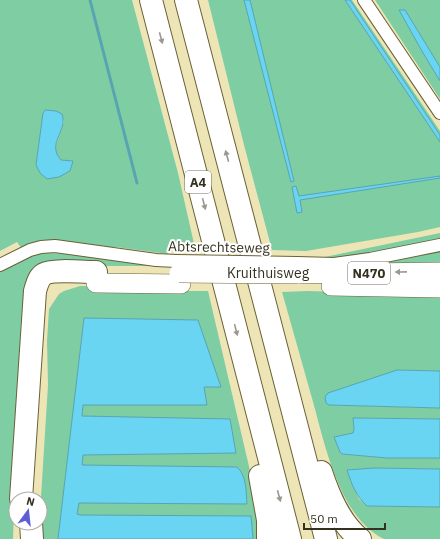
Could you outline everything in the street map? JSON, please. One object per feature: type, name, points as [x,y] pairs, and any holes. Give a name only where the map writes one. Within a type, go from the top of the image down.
[{"type":"highway","name":"A4","points":[[151,0],[290,539]]},
{"type":"highway","name":"A4","points":[[186,0],[326,539]]},
{"type":"highway","points":[[22,491],[35,291],[37,284],[39,279],[44,274],[51,272],[96,277]]},
{"type":"highway","points":[[33,491],[46,295],[50,289],[58,284],[96,277]]},
{"type":"highway","name":"A4","points":[[268,315],[326,485],[340,514],[360,539]]},
{"type":"highway","name":"A4","points":[[245,364],[267,514],[268,539]]},
{"type":"main road","name":"Kruithuisweg","points":[[96,277],[179,272],[298,274],[440,272]]},
{"type":"main road","name":"Kruithuisweg","points":[[298,274],[440,288]]},
{"type":"street","points":[[364,0],[440,113]]},
{"type":"street","points":[[298,274],[334,264],[370,259],[440,245]]},
{"type":"street","name":"Abtsrechtseweg","points":[[0,265],[30,250],[41,247],[55,246],[156,260],[179,272]]},
{"type":"green space","points":[[0,0],[132,0],[178,173],[195,248],[169,247],[168,254],[116,247],[22,249],[17,242],[0,251]],"holes":[[[45,110],[64,121],[55,148],[56,154],[61,160],[73,161],[36,165],[43,113]]]},
{"type":"green space","points":[[208,0],[352,0],[440,131],[440,227],[306,251],[272,250]]},
{"type":"green space","points":[[375,0],[440,0],[440,99]]},
{"type":"green space","points":[[440,233],[440,239],[373,254],[320,258]]},
{"type":"green space","points":[[440,250],[440,268],[371,265]]},
{"type":"green space","points":[[43,253],[82,254],[158,266],[68,266],[30,277],[21,324],[15,491],[8,491],[8,531],[13,531],[13,539],[0,539],[0,269],[29,256]]},
{"type":"green space","points":[[80,286],[187,288],[187,291],[208,291],[251,475],[256,504],[259,539],[41,539],[41,531],[48,531],[48,491],[41,491],[48,385],[47,341],[49,309],[59,294]]},
{"type":"green space","points":[[308,291],[440,295],[440,371],[397,370],[329,405],[440,408],[440,419],[353,418],[353,433],[334,437],[342,454],[387,458],[440,458],[440,469],[374,468],[351,481],[359,499],[367,506],[440,507],[440,539],[384,539],[373,533],[355,514],[342,492],[328,457],[282,292]]},
{"type":"water","points":[[244,0],[250,0],[294,181],[291,182]]},
{"type":"water","points":[[345,0],[350,0],[440,135],[440,142]]},
{"type":"water","points":[[399,10],[405,10],[440,67],[440,81],[423,53]]},
{"type":"water","points":[[45,110],[56,111],[62,114],[62,126],[56,143],[57,154],[61,160],[73,161],[70,171],[59,177],[47,179],[40,173],[36,165],[43,113]]},
{"type":"water","points":[[440,176],[440,178],[300,200],[302,212],[297,213],[292,187],[296,186],[299,196]]},
{"type":"water","points":[[84,318],[198,320],[221,387],[204,387],[207,405],[83,405],[82,416],[230,419],[236,453],[83,455],[82,465],[237,467],[243,475],[247,504],[79,503],[77,514],[251,516],[253,539],[58,539]]},
{"type":"water","points":[[397,370],[440,371],[440,408],[329,405],[326,403],[325,397],[328,393]]},
{"type":"water","points":[[353,418],[440,419],[440,458],[387,458],[342,454],[334,437],[353,433]]},
{"type":"water","points":[[374,468],[440,469],[440,507],[367,506],[355,490],[347,470]]},
{"type":"waterway","points":[[90,0],[137,183]]}]
